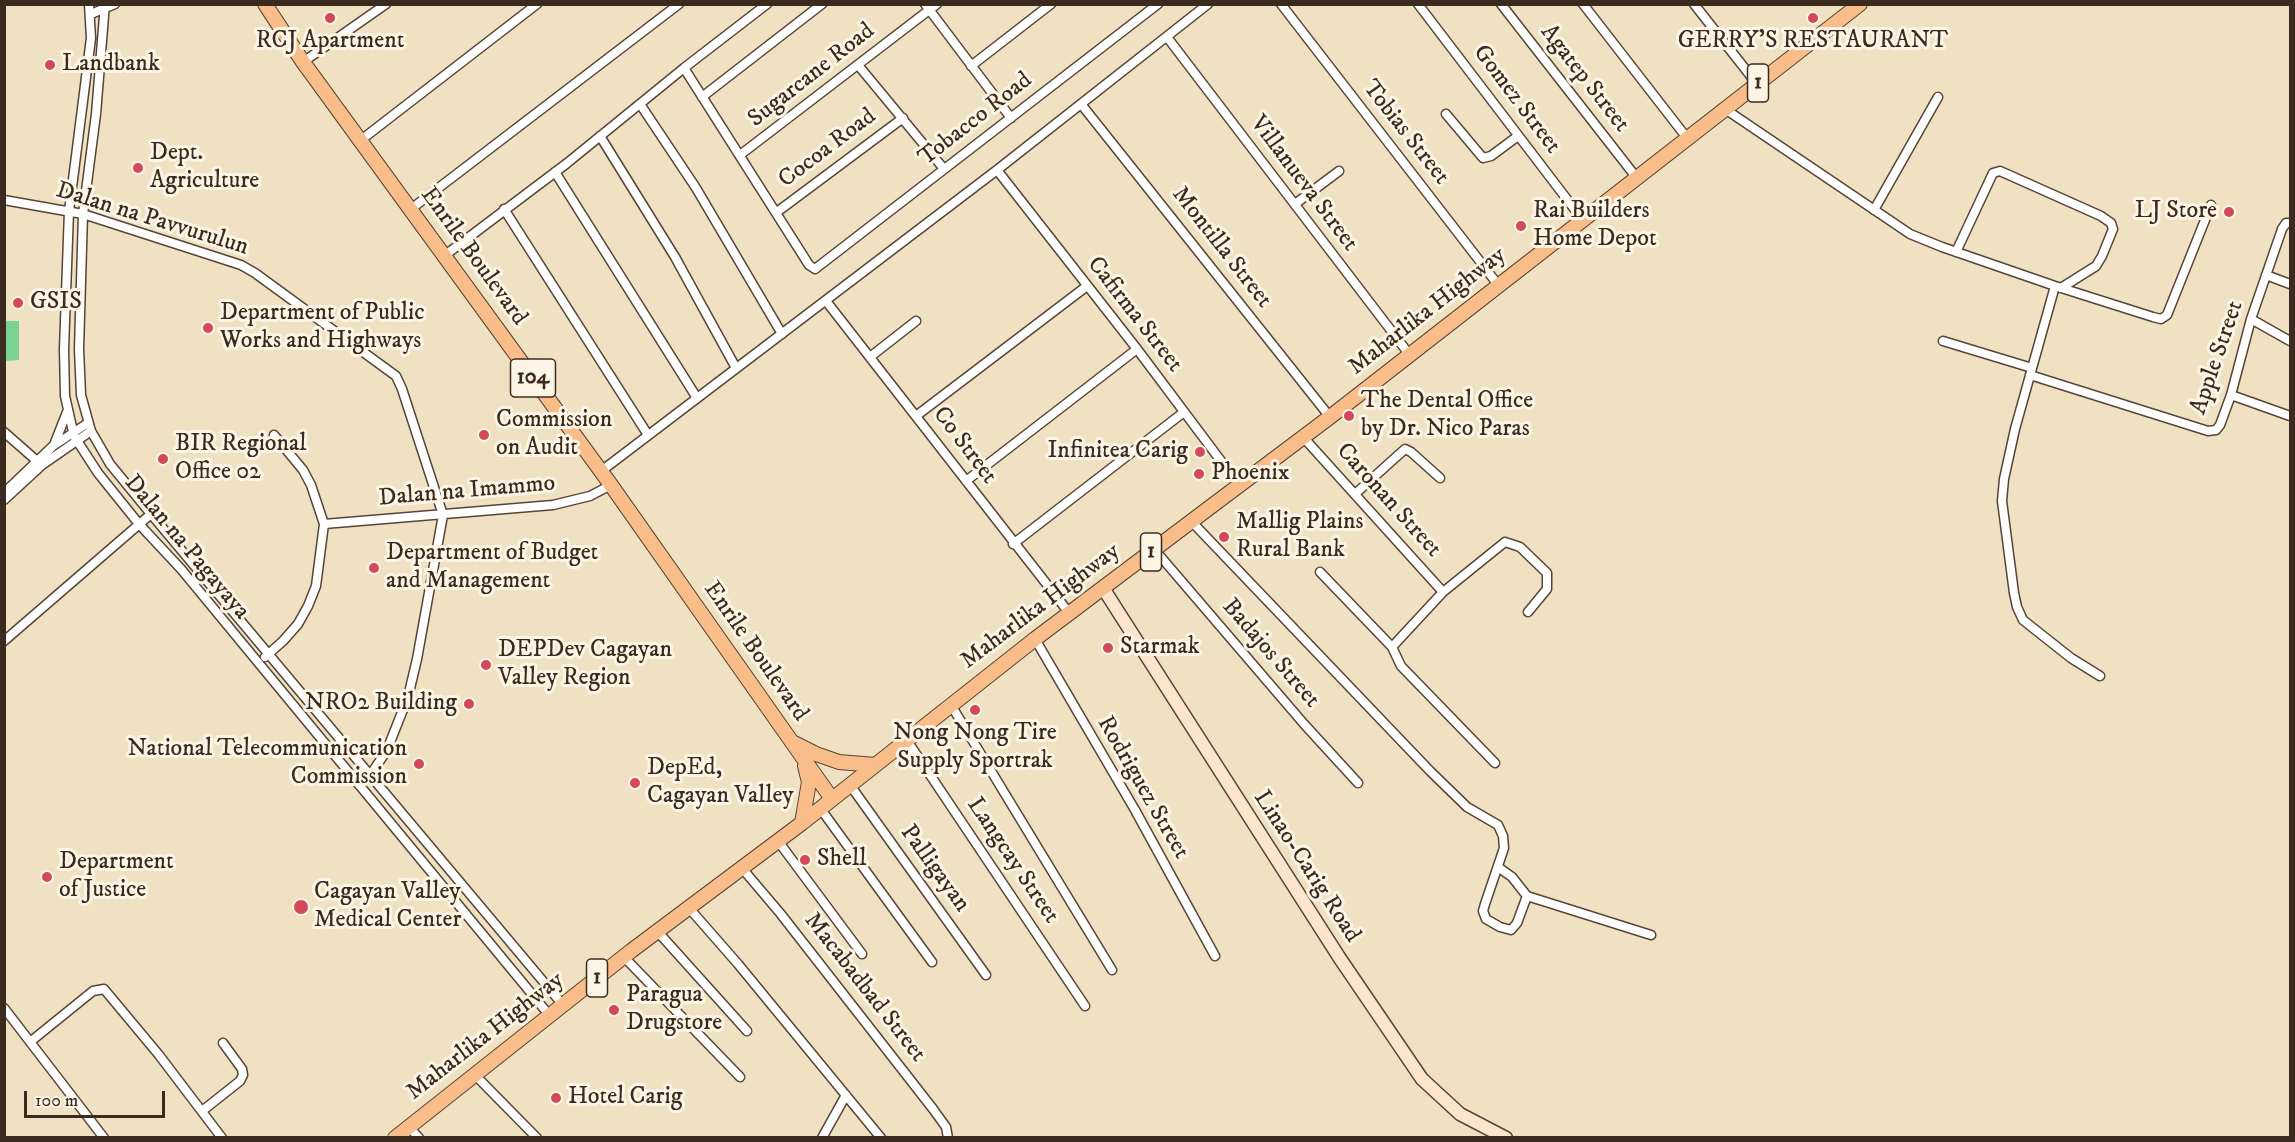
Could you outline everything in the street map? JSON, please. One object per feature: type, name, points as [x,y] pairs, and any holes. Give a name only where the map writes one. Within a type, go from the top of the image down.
[{"type":"highway","name":"Enrile Boulevard","points":[[265,4],[303,62],[611,485],[832,799]]},
{"type":"highway","name":"Maharlika Highway","points":[[394,1137],[414,1132],[476,1076],[624,957],[802,823],[1035,639],[1330,417],[1860,4]]},
{"type":"highway","points":[[790,741],[839,762],[875,765]]},
{"type":"highway","points":[[799,753],[809,782],[802,823]]},
{"type":"main road","name":"Linao-Carig Road","points":[[1103,588],[1339,957],[1422,1079],[1460,1114],[1506,1137]]},
{"type":"street","points":[[90,9],[115,4]]},
{"type":"street","points":[[303,62],[386,4]]},
{"type":"street","points":[[361,141],[537,4]]},
{"type":"street","points":[[411,209],[679,4]]},
{"type":"street","points":[[444,255],[555,172],[767,4]]},
{"type":"street","points":[[702,97],[822,4]]},
{"type":"street","points":[[971,66],[1051,4]]},
{"type":"street","name":"Tobacco Road","points":[[777,212],[809,265],[815,269],[819,267],[1158,4]]},
{"type":"street","points":[[600,472],[997,170],[1209,4]]},
{"type":"street","name":"Tobias Street","points":[[1281,4],[1499,286]]},
{"type":"street","name":"Gomez Street","points":[[1418,4],[1582,219]]},
{"type":"street","name":"Agatep Street","points":[[1501,4],[1638,176]]},
{"type":"street","points":[[1583,4],[1687,138]]},
{"type":"street","points":[[1694,4],[1757,84]]},
{"type":"street","points":[[930,6],[971,66],[1011,118]]},
{"type":"street","name":"Sugarcane Road","points":[[740,155],[858,65],[930,6]]},
{"type":"street","name":"Dalan na Pagayaya","points":[[105,7],[96,114],[83,214],[79,349],[81,395],[89,427],[110,464],[151,514],[563,1005]]},
{"type":"street","name":"Dalan na Pagayaya","points":[[90,9],[91,38],[69,211],[64,349],[67,412],[74,436],[83,452],[140,524],[181,569],[550,1016]]},
{"type":"street","name":"Villanueva Street","points":[[1167,37],[1409,354]]},
{"type":"street","points":[[858,65],[944,169]]},
{"type":"street","points":[[684,68],[777,212]]},
{"type":"street","points":[[1874,210],[1938,97]]},
{"type":"street","points":[[640,104],[696,188],[782,334]]},
{"type":"street","name":"Montilla Street","points":[[1081,104],[1330,417]]},
{"type":"street","points":[[1725,109],[1910,234],[2058,287],[2153,317],[2164,318],[2170,308],[2211,205]]},
{"type":"street","points":[[1446,114],[1483,158],[1491,156],[1518,136]]},
{"type":"street","name":"Cocoa Road","points":[[777,212],[903,118]]},
{"type":"street","points":[[600,136],[675,257],[736,368]]},
{"type":"street","name":"Cafirma Street","points":[[997,170],[1137,349],[1239,485]]},
{"type":"street","points":[[1295,204],[1339,171]]},
{"type":"street","points":[[1956,252],[1993,173],[2000,171],[2101,216],[2111,223],[2113,229],[2096,266],[2058,287],[2015,429],[2002,491],[2017,607],[2023,620],[2044,638],[2100,676]]},
{"type":"street","points":[[555,172],[697,398]]},
{"type":"street","name":"Dalan na Pavvurulun","points":[[4,200],[83,214],[241,265],[396,376],[443,515],[408,697],[387,750],[371,774],[359,785]]},
{"type":"street","points":[[504,209],[648,435]]},
{"type":"street","name":"Apple Street","points":[[2031,371],[2208,431],[2219,428],[2266,275],[2282,229],[2286,223],[2290,223]]},
{"type":"street","points":[[2266,275],[2290,284]]},
{"type":"street","points":[[916,416],[1087,286]]},
{"type":"street","name":"Co Street","points":[[826,301],[1013,544],[1070,614]]},
{"type":"street","points":[[2252,319],[2290,341]]},
{"type":"street","points":[[870,357],[916,321]]},
{"type":"street","points":[[1942,342],[2031,371]]},
{"type":"street","points":[[966,481],[1137,349]]},
{"type":"street","points":[[2231,395],[2290,416]]},
{"type":"street","points":[[4,500],[57,448],[67,412]]},
{"type":"street","points":[[1013,544],[1184,412]]},
{"type":"street","points":[[4,492],[37,461],[89,427]]},
{"type":"street","points":[[4,432],[37,461]]},
{"type":"street","points":[[257,662],[270,654],[298,624],[308,606],[319,567],[324,524],[307,477],[288,449],[274,435]]},
{"type":"street","name":"Caronan Street","points":[[1304,437],[1443,592]]},
{"type":"street","points":[[57,448],[83,452]]},
{"type":"street","points":[[1355,494],[1405,449],[1440,478]]},
{"type":"street","name":"Dalan na Imammo","points":[[324,524],[553,506],[590,496],[611,485]]},
{"type":"street","points":[[4,641],[151,514]]},
{"type":"street","points":[[1192,522],[1430,771],[1467,807],[1498,825],[1504,843],[1485,904],[1486,919],[1511,930],[1518,923],[1527,896]]},
{"type":"street","points":[[1392,647],[1443,592],[1500,544],[1509,542],[1520,547],[1547,573],[1547,589],[1528,612]]},
{"type":"street","name":"Badajos Street","points":[[1154,549],[1304,724],[1358,783]]},
{"type":"street","points":[[1320,572],[1392,647],[1401,666],[1495,763]]},
{"type":"street","name":"Rodriguez Street","points":[[1035,639],[1215,956]]},
{"type":"street","points":[[951,705],[1112,970]]},
{"type":"street","name":"Langcay Street","points":[[906,739],[1085,1005]]},
{"type":"street","name":"Palligayan","points":[[850,784],[986,975]]},
{"type":"street","points":[[820,808],[932,962]]},
{"type":"street","points":[[778,841],[862,954]]},
{"type":"street","name":"Macabadbad Street","points":[[741,867],[780,913],[933,1109],[946,1127],[948,1137]]},
{"type":"street","points":[[1498,867],[1512,877],[1527,896],[1651,935]]},
{"type":"street","points":[[689,908],[881,1137]]},
{"type":"street","points":[[658,932],[747,1031]]},
{"type":"street","points":[[624,957],[740,1077]]},
{"type":"street","points":[[30,1042],[93,991],[104,988],[222,1137]]},
{"type":"street","points":[[4,1008],[104,1137]]},
{"type":"street","points":[[202,1111],[240,1081],[243,1075],[242,1069],[223,1043]]},
{"type":"street","points":[[476,1076],[537,1137]]},
{"type":"street","points":[[822,1137],[846,1095]]},
{"type":"green space","points":[[4,321],[19,321],[19,360],[5,361]]},
{"type":"place","name":"RCJ Apartment","points":[[330,18]]},
{"type":"place","name":"GERRY'S RESTAURANT","points":[[1813,18]]},
{"type":"place","name":"Landbank","points":[[50,65]]},
{"type":"place","name":"Dept. Agriculture","points":[[138,168]]},
{"type":"place","name":"LJ Store","points":[[2229,212]]},
{"type":"place","name":"Rai Builders Home Depot","points":[[1521,226]]},
{"type":"place","name":"GSIS","points":[[18,303]]},
{"type":"place","name":"Department of Public Works and Highways","points":[[208,328]]},
{"type":"place","name":"The Dental Office by Dr. Nico Paras","points":[[1349,416]]},
{"type":"place","name":"Commission on Audit","points":[[484,435]]},
{"type":"place","name":"Infinitea Carig","points":[[1200,452]]},
{"type":"place","name":"BIR Regional Office 02","points":[[163,459]]},
{"type":"place","name":"Phoenix","points":[[1199,474]]},
{"type":"place","name":"Mallig Plains Rural Bank","points":[[1224,537]]},
{"type":"place","name":"Department of Budget and Management","points":[[374,568]]},
{"type":"place","name":"Starmak","points":[[1108,648]]},
{"type":"place","name":"DEPDev Cagayan Valley Region","points":[[486,665]]},
{"type":"place","name":"NRO2 Building","points":[[469,704]]},
{"type":"place","name":"Nong Nong Tire Supply Sportrak","points":[[975,710]]},
{"type":"place","name":"National Telecommunication Commission","points":[[419,764]]},
{"type":"place","name":"DepEd, Cagayan Valley","points":[[635,783]]},
{"type":"place","name":"Shell","points":[[805,860]]},
{"type":"place","name":"Department of Justice","points":[[47,877]]},
{"type":"place","name":"Cagayan Valley Medical Center","points":[[301,907]]},
{"type":"place","name":"Paragua Drugstore","points":[[614,1010]]},
{"type":"place","name":"Hotel Carig","points":[[556,1098]]}]
